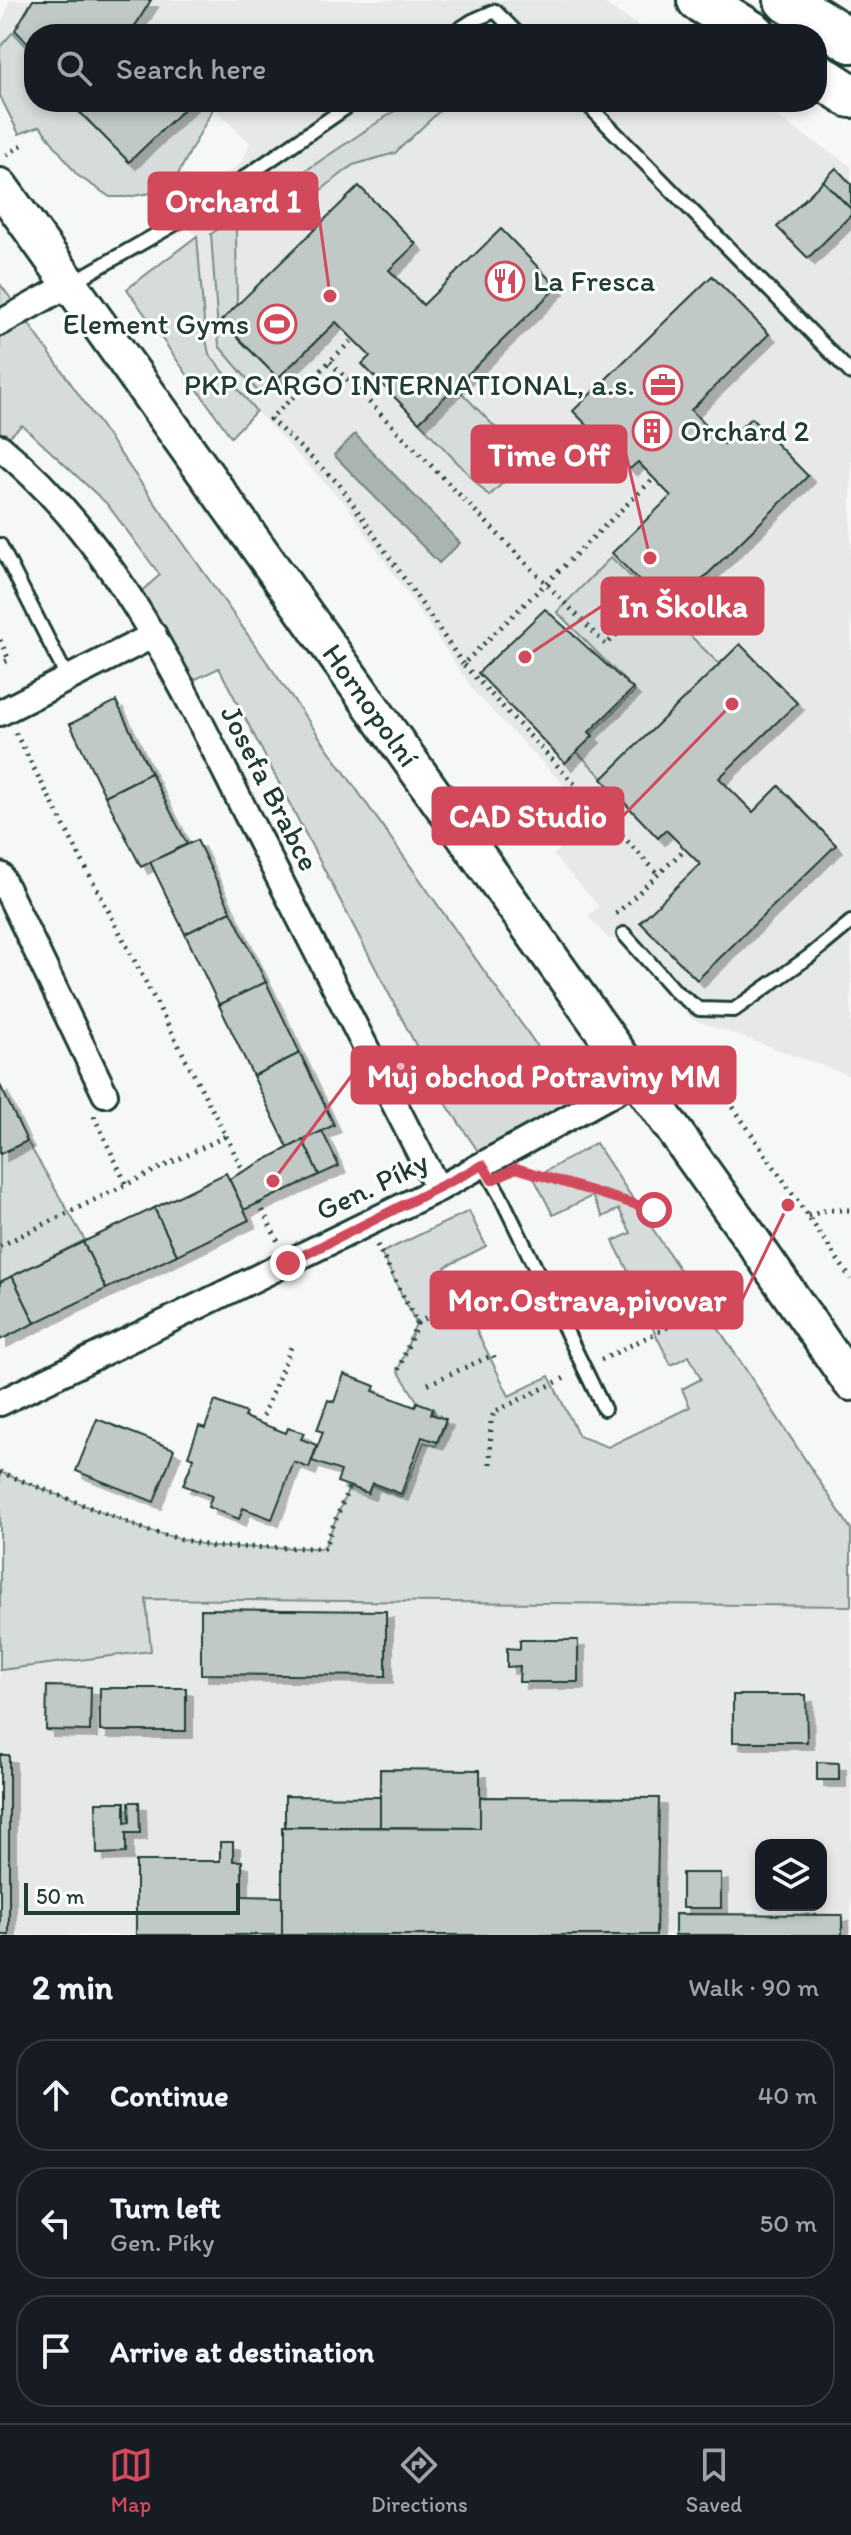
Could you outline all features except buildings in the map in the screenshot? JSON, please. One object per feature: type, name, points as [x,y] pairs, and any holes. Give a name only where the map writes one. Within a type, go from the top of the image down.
[{"type":"highway","points":[[699,0],[738,24]]},
{"type":"highway","points":[[786,0],[824,24]]},
{"type":"highway","points":[[827,26],[851,41]]},
{"type":"highway","points":[[827,80],[851,96]]},
{"type":"street","name":"Hornopolní","points":[[0,186],[851,1383]]},
{"type":"street","points":[[0,323],[70,284]]},
{"type":"street","name":"Josefa Brabce","points":[[0,447],[31,472],[105,560],[154,635],[438,1189]]},
{"type":"street","points":[[2,712],[154,635]]},
{"type":"street","points":[[0,875],[105,1094]]},
{"type":"street","name":"Gen. Píky","points":[[0,1403],[438,1189],[637,1080]]},
{"type":"lane","points":[[467,24],[495,11],[508,24]]},
{"type":"lane","points":[[70,284],[189,216],[340,112]]},
{"type":"lane","points":[[595,112],[851,373]]},
{"type":"lane","points":[[0,545],[67,677]]},
{"type":"lane","points":[[624,934],[676,992],[699,1009],[734,1010],[810,956],[851,922]]},
{"type":"lane","points":[[483,1165],[604,1409]]},
{"type":"path","points":[[0,160],[26,142]]},
{"type":"path","points":[[351,341],[270,419],[339,484],[463,664],[657,873]]},
{"type":"path","points":[[330,362],[606,645],[629,622]]},
{"type":"path","points":[[463,664],[651,481]]},
{"type":"path","points":[[0,640],[9,660],[0,664]]},
{"type":"path","points":[[2,712],[244,1172]]},
{"type":"path","points":[[611,919],[685,849]]},
{"type":"path","points":[[724,1094],[851,1279]]},
{"type":"path","points":[[0,1246],[226,1136]]},
{"type":"path","points":[[529,1161],[516,1168],[654,1210]]},
{"type":"path","points":[[259,1203],[288,1263]]},
{"type":"path","points":[[808,1216],[827,1210],[851,1210]]},
{"type":"path","points":[[374,1238],[417,1323]]},
{"type":"path","points":[[490,1464],[494,1412],[666,1328],[707,1286]]},
{"type":"path","points":[[398,1371],[417,1323],[467,1296]]},
{"type":"path","points":[[263,1416],[291,1347]]},
{"type":"path","points":[[428,1384],[493,1355],[496,1362]]},
{"type":"path","points":[[0,1472],[149,1531],[213,1547],[324,1548],[349,1487]]},
{"type":"shaded area","points":[[10,0],[599,0],[636,24],[24,24],[24,112],[212,112],[175,180],[151,193],[127,197],[110,197],[77,175],[40,126],[19,134],[0,96],[0,27]]},
{"type":"shaded area","points":[[13,32],[24,44],[24,112],[78,112],[128,159],[176,112],[211,112],[175,180],[151,193],[110,197],[77,175],[40,126],[19,134],[0,96],[0,47]]},
{"type":"shaded area","points":[[218,112],[769,112],[851,166],[851,1076],[692,1019],[615,938],[610,940],[588,916],[599,906],[553,855],[592,814],[476,694],[347,506],[256,411],[209,354],[197,236],[174,212],[242,162],[250,143]]},
{"type":"shaded area","points":[[393,112],[438,112],[395,153],[353,165],[302,205],[291,194],[236,230],[237,306],[221,321],[278,378],[260,394],[219,346],[211,234]]},
{"type":"shaded area","points":[[197,236],[209,354],[256,411],[231,437],[127,289]]},
{"type":"shaded area","points":[[0,284],[582,1110],[486,1163],[447,1105],[219,668],[181,686],[131,600],[160,575],[107,504],[22,425],[0,445]]},
{"type":"shaded area","points":[[455,386],[527,460],[489,496],[419,422]]},
{"type":"shaded area","points":[[355,434],[460,543],[439,563],[334,455]]},
{"type":"shaded area","points":[[611,557],[720,665],[603,778],[575,750],[635,691],[557,612]]},
{"type":"shaded area","points":[[27,1141],[85,1240],[0,1282],[0,1154]]},
{"type":"shaded area","points":[[596,1143],[851,1529],[851,1606],[146,1599],[151,1651],[0,1670],[0,1472],[149,1531],[213,1547],[324,1548],[349,1487],[368,1493],[371,1485],[402,1497],[424,1442],[436,1446],[446,1423],[433,1417],[435,1411],[419,1404],[398,1371],[416,1323],[381,1253],[469,1211],[486,1246],[445,1267],[509,1396],[549,1376],[579,1436],[608,1447],[690,1407],[682,1389],[701,1379],[689,1356],[671,1365],[642,1307],[660,1297],[649,1277],[634,1283],[613,1241],[631,1233],[619,1209],[603,1217],[592,1196],[553,1215],[534,1178]]},
{"type":"shaded area","points":[[145,1599],[851,1606],[851,1935],[0,1935],[0,1670],[151,1651]]},
{"type":"place","name":"La Fresca","points":[[505,281]]},
{"type":"place","name":"Orchard 1","points":[[330,296]]},
{"type":"place","name":"Element Gyms","points":[[277,324]]},
{"type":"place","name":"PKP CARGO INTERNATIONAL, a.s.","points":[[663,385]]},
{"type":"place","name":"Orchard 2","points":[[652,431]]},
{"type":"place","name":"Time Off","points":[[650,558]]},
{"type":"place","name":"In Školka","points":[[525,657]]},
{"type":"place","name":"CAD Studio","points":[[732,704]]},
{"type":"place","name":"Můj obchod Potraviny MM","points":[[273,1181]]},
{"type":"place","name":"Mor.Ostrava,pivovar","points":[[788,1205]]},
{"type":"route","points":[[288,1263],[483,1165],[492,1180],[516,1168],[654,1210]]}]
